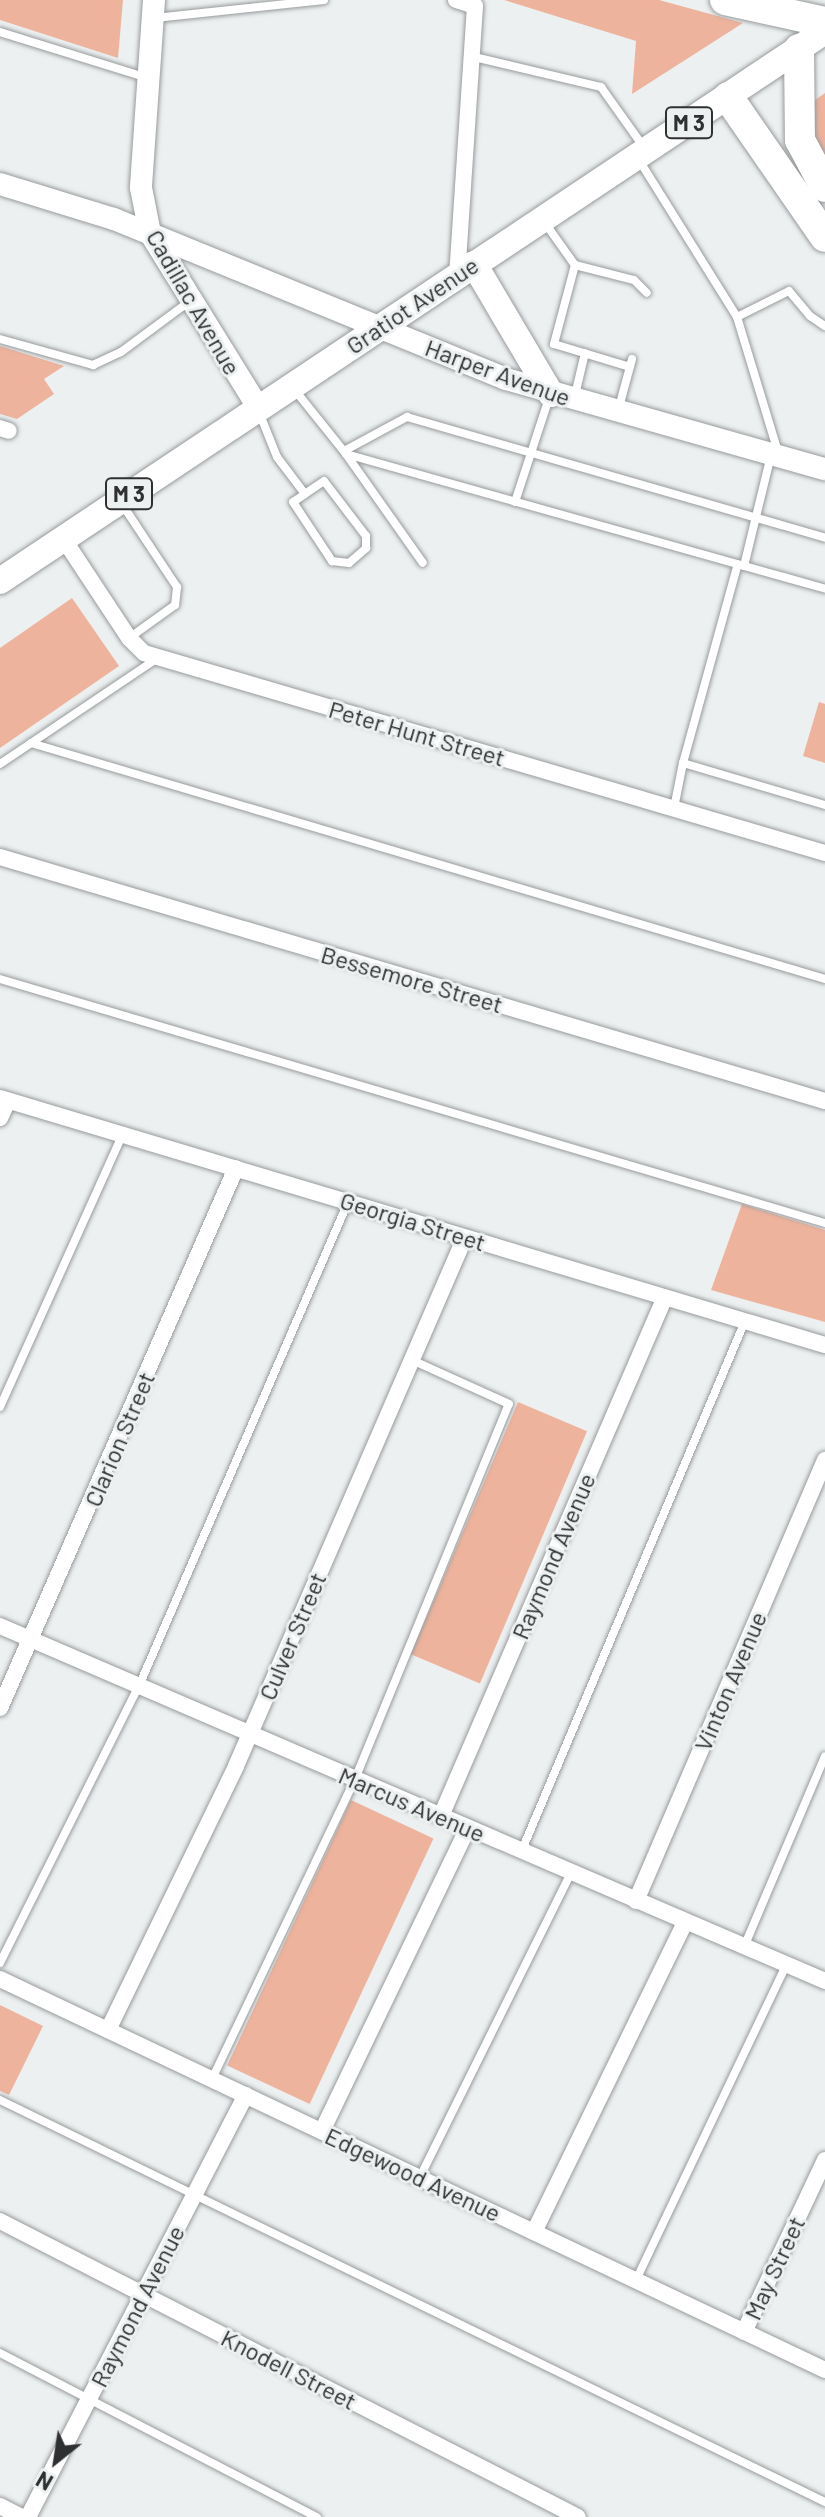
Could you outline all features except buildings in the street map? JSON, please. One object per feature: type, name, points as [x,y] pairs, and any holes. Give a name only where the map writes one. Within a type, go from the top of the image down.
[{"type":"highway","points":[[725,0],[817,35],[800,140],[825,187]]},
{"type":"highway","points":[[728,97],[825,237]]},
{"type":"main road","name":"Cadillac Avenue","points":[[153,9],[141,188],[150,233],[258,407]]},
{"type":"main road","name":"Gratiot Avenue","points":[[0,581],[817,35]]},
{"type":"main road","name":"Harper Avenue","points":[[0,184],[150,233],[562,397],[825,469]]},
{"type":"main road","points":[[465,270],[562,397]]},
{"type":"street","points":[[456,0],[475,6],[470,56],[465,270]]},
{"type":"street","name":"Peter Hunt Street","points":[[63,538],[129,638],[144,653],[825,853]]},
{"type":"street","name":"Bessemore Street","points":[[0,857],[825,1101]]},
{"type":"street","points":[[0,1118],[4,1100]]},
{"type":"street","name":"Georgia Street","points":[[4,1100],[825,1345]]},
{"type":"street","name":"Clarion Street","points":[[0,1708],[236,1168]]},
{"type":"street","name":"Culver Street","points":[[108,2030],[250,1734],[465,1237]]},
{"type":"street","name":"Raymond Avenue","points":[[441,1816],[665,1297]]},
{"type":"street","name":"Vinton Avenue","points":[[636,1901],[825,1460]]},
{"type":"street","name":"Marcus Avenue","points":[[0,1626],[825,1981]]},
{"type":"street","points":[[322,2131],[468,1828]]},
{"type":"street","points":[[534,2232],[685,1922]]},
{"type":"street","name":"Edgewood Avenue","points":[[0,1979],[825,2370]]},
{"type":"street","name":"Raymond Avenue","points":[[25,2517],[246,2095]]},
{"type":"street","name":"May Street","points":[[744,2332],[825,2160]]},
{"type":"street","name":"Knodell Street","points":[[0,2221],[578,2517]]},
{"type":"street","points":[[0,2506],[25,2517]]},
{"type":"lane","points":[[153,9],[324,0]]},
{"type":"lane","points":[[0,32],[149,78]]},
{"type":"lane","points":[[470,56],[601,87],[737,317],[775,455],[683,763],[674,809]]},
{"type":"lane","points":[[542,219],[575,265],[634,280],[647,293]]},
{"type":"lane","points":[[575,265],[573,288],[554,344],[631,363],[618,412]]},
{"type":"lane","points":[[737,317],[789,291],[810,316],[825,326]]},
{"type":"lane","points":[[0,339],[93,365],[121,352],[190,301]]},
{"type":"lane","points":[[515,502],[529,452],[585,353]]},
{"type":"lane","points":[[291,385],[345,452],[423,563]]},
{"type":"lane","points":[[258,407],[277,457],[305,494]]},
{"type":"lane","points":[[345,452],[407,417],[825,538]]},
{"type":"lane","points":[[345,452],[825,589]]},
{"type":"lane","points":[[324,481],[366,536],[366,548],[349,563],[332,561],[293,502],[305,494],[324,481]]},
{"type":"lane","points":[[120,500],[177,587],[175,605],[129,638]]},
{"type":"lane","points":[[0,764],[158,657]]},
{"type":"lane","points":[[31,743],[825,979]]},
{"type":"lane","points":[[683,763],[825,805]]},
{"type":"lane","points":[[0,979],[825,1223]]},
{"type":"lane","points":[[0,1407],[122,1134]]},
{"type":"lane","points":[[0,1963],[139,1686],[348,1202]]},
{"type":"lane","points":[[521,1851],[745,1321]]},
{"type":"lane","points":[[212,2079],[355,1779],[509,1404],[411,1360]]},
{"type":"lane","points":[[744,1947],[825,1756]]},
{"type":"lane","points":[[420,2178],[571,1873]]},
{"type":"lane","points":[[636,2281],[786,1965]]},
{"type":"lane","points":[[0,2100],[825,2502]]},
{"type":"lane","points":[[0,2353],[317,2517]]},
{"type":"shaded area","points":[[0,0],[123,0],[118,58],[0,20]]},
{"type":"shaded area","points":[[504,0],[659,0],[743,23],[632,94],[636,41]]},
{"type":"shaded area","points":[[825,93],[825,160],[801,110]]},
{"type":"shaded area","points":[[0,346],[64,366],[44,379],[54,394],[17,419],[0,414]]},
{"type":"shaded area","points":[[72,598],[119,666],[0,748],[0,648]]},
{"type":"shaded area","points":[[819,702],[825,704],[825,763],[803,756]]},
{"type":"shaded area","points":[[742,1204],[825,1230],[825,1322],[711,1290]]},
{"type":"shaded area","points":[[518,1402],[587,1431],[480,1684],[411,1654]]},
{"type":"shaded area","points":[[351,1800],[433,1838],[310,2104],[227,2066]]},
{"type":"shaded area","points":[[0,2005],[43,2026],[9,2095],[0,2091]]}]
